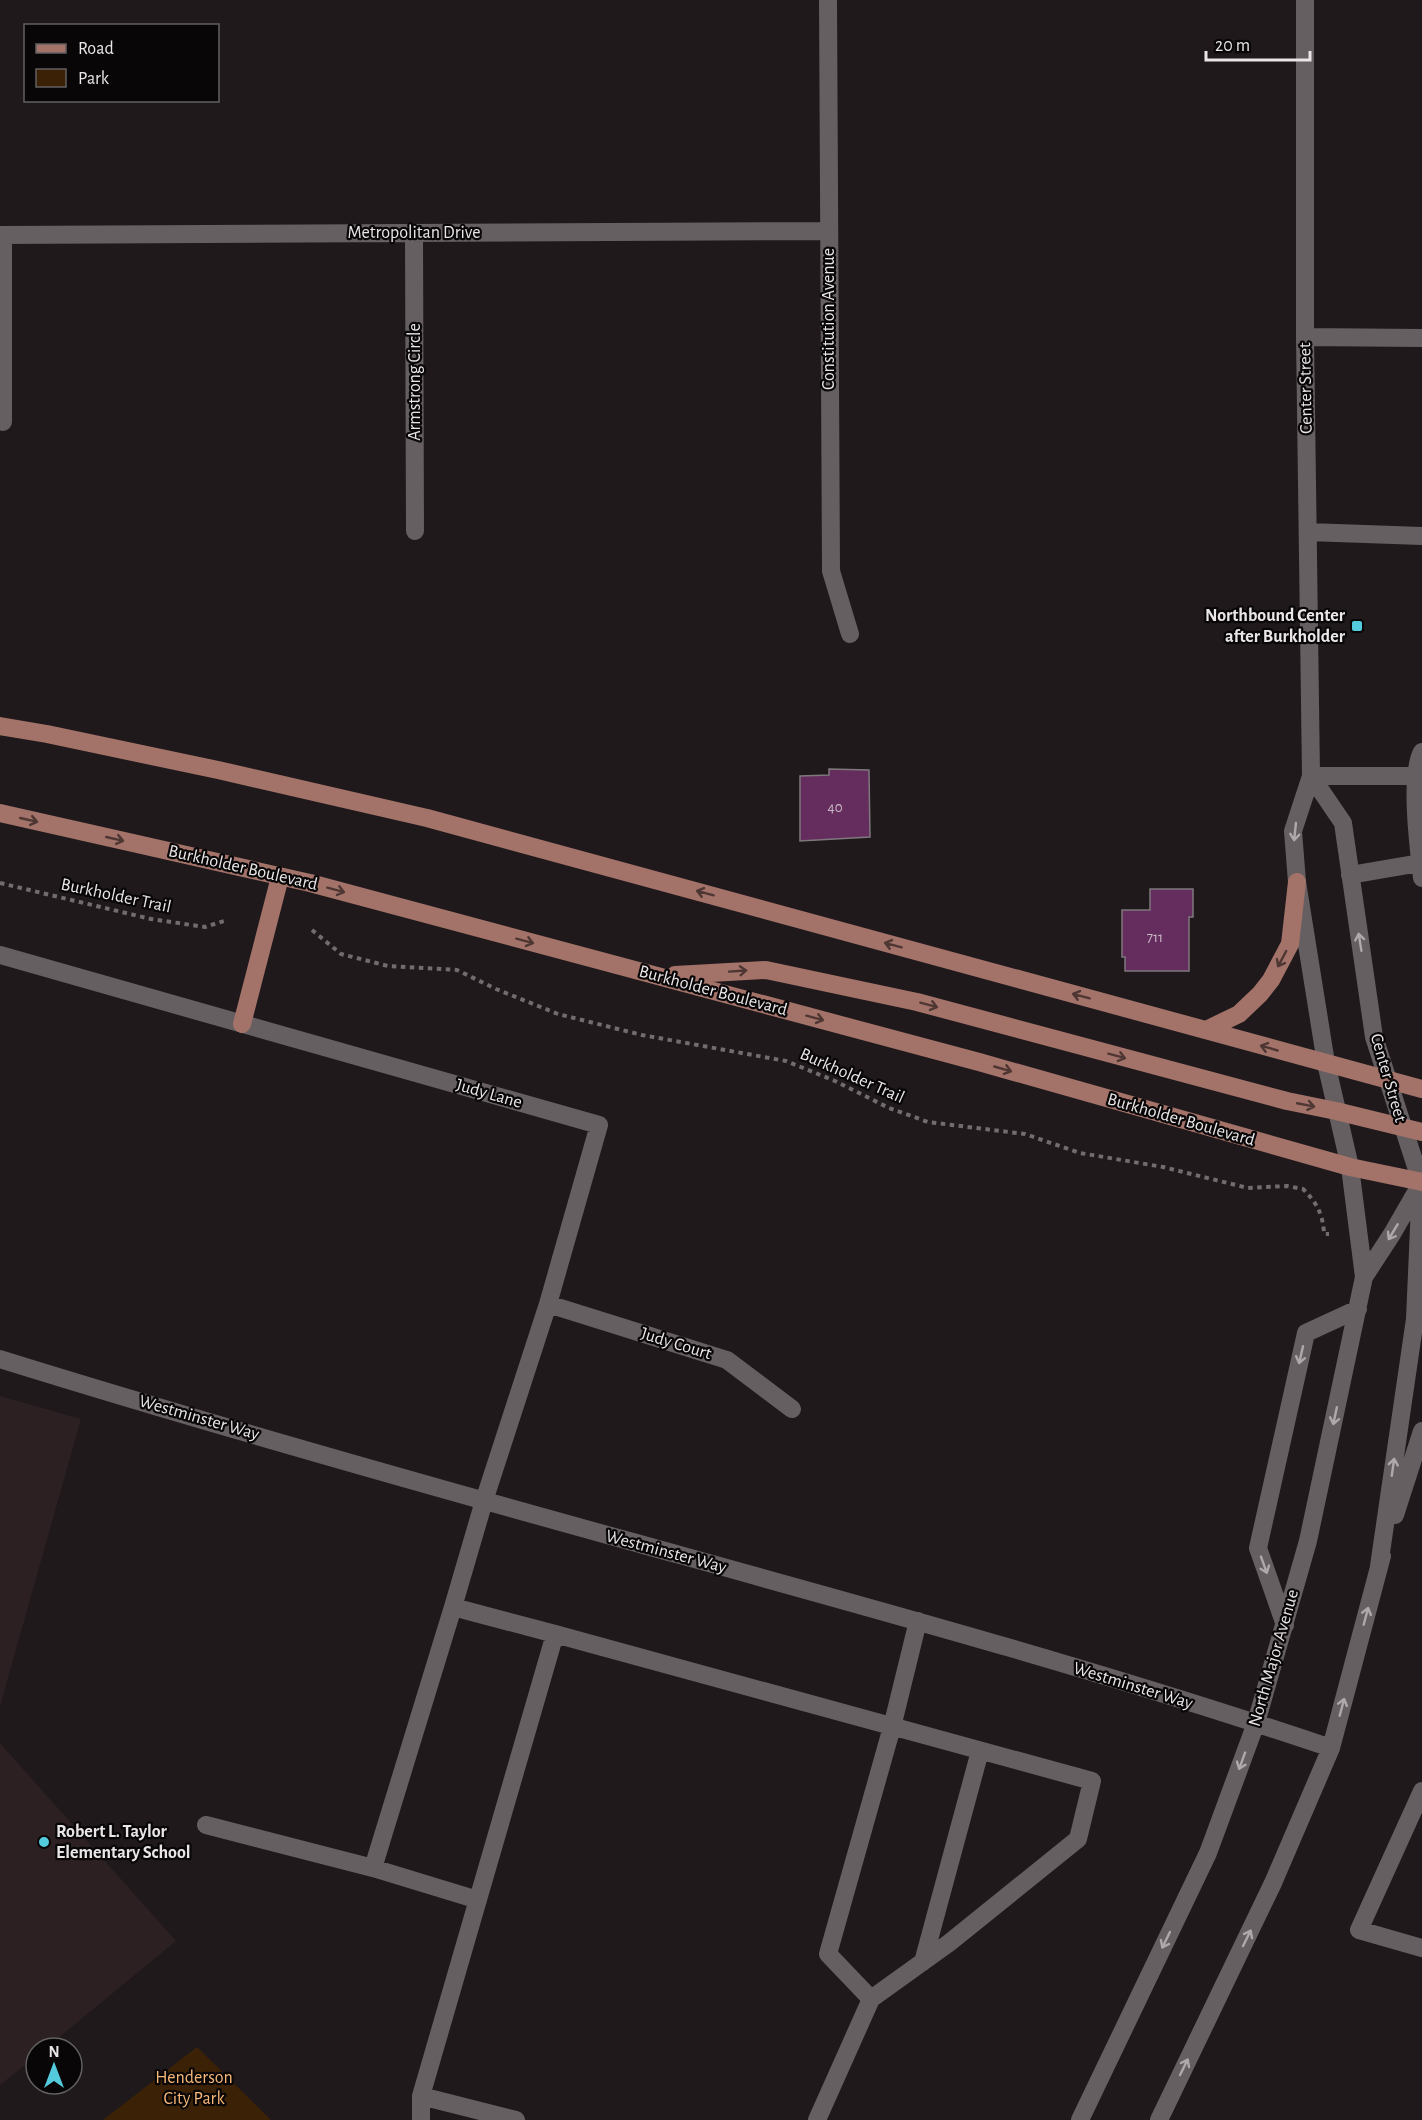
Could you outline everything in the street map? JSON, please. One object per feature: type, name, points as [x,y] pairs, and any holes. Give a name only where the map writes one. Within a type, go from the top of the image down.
[{"type":"main road","points":[[0,726],[218,770],[427,818],[1422,1089]]},
{"type":"main road","name":"Burkholder Boulevard","points":[[0,813],[280,876],[979,1062],[1350,1167],[1422,1182]]},
{"type":"main road","points":[[242,1024],[280,876]]},
{"type":"main road","points":[[1206,1030],[1239,1014],[1271,980],[1290,944],[1298,882]]},
{"type":"main road","points":[[658,976],[765,970],[917,1002],[1287,1101],[1422,1132]]},
{"type":"street","name":"Constitution Avenue","points":[[828,0],[831,571],[850,634]]},
{"type":"street","name":"Center Street","points":[[1305,0],[1305,337],[1311,777],[1293,831],[1298,882],[1326,1063],[1350,1167],[1364,1276]]},
{"type":"street","name":"Metropolitan Drive","points":[[1,235],[828,231]]},
{"type":"street","name":"Armstrong Circle","points":[[414,233],[415,531]]},
{"type":"street","points":[[1,235],[3,422]]},
{"type":"street","points":[[1305,337],[1422,338]]},
{"type":"street","points":[[1308,532],[1422,536]]},
{"type":"street","points":[[1350,875],[1421,871],[1416,776],[1422,752]]},
{"type":"street","points":[[1311,777],[1416,776]]},
{"type":"street","name":"Center Street","points":[[1311,777],[1343,823],[1374,1037],[1422,1182],[1415,1319],[1379,1566]]},
{"type":"street","name":"Judy Lane","points":[[0,955],[599,1125],[548,1304],[484,1501],[373,1868]]},
{"type":"street","name":"North Major Avenue","points":[[1080,2120],[1208,1853],[1256,1723],[1308,1541],[1364,1276],[1422,1182]]},
{"type":"street","name":"Judy Court","points":[[548,1304],[728,1360],[792,1409]]},
{"type":"street","points":[[1285,1625],[1258,1548],[1306,1333],[1358,1310]]},
{"type":"street","name":"Westminster Way","points":[[0,1359],[484,1501],[918,1621],[1256,1723],[1331,1748]]},
{"type":"street","points":[[1159,2120],[1273,1884],[1331,1748],[1379,1566],[1422,1431]]},
{"type":"street","points":[[453,1607],[1092,1781],[1078,1839],[949,1943],[871,1998],[817,2120]]},
{"type":"street","points":[[871,1998],[828,1954],[892,1727],[918,1621]]},
{"type":"street","points":[[421,2120],[421,2096],[555,1634]]},
{"type":"street","points":[[923,1962],[980,1750]]},
{"type":"street","points":[[1422,1791],[1359,1930],[1422,1948]]},
{"type":"street","points":[[206,1825],[373,1868],[478,1900]]},
{"type":"street","points":[[421,2096],[516,2120]]},
{"type":"path","name":"Burkholder Trail","points":[[0,883],[151,919],[205,927],[226,920]]},
{"type":"path","name":"Burkholder Trail","points":[[312,930],[341,954],[388,966],[457,970],[496,989],[558,1014],[642,1035],[786,1062],[836,1081],[888,1108],[928,1122],[1025,1134],[1080,1153],[1163,1167],[1248,1188],[1287,1186],[1303,1189],[1320,1209],[1324,1234],[1329,1234]]},
{"type":"shaded area","points":[[0,1396],[81,1419],[0,1706]]},
{"type":"shaded area","name":"Robert L. Taylor Elementary School","points":[[0,1743],[176,1941],[61,2036],[24,2036],[24,2066],[0,2085]]},
{"type":"green space","name":"Henderson City Park","points":[[197,2047],[271,2120],[103,2120]]},
{"type":"building","points":[[829,769],[869,770],[870,837],[800,841],[800,776],[829,775]]},
{"type":"building","points":[[1150,889],[1193,889],[1193,917],[1189,917],[1189,971],[1125,971],[1125,957],[1122,957],[1122,910],[1150,910]]},
{"type":"place","name":"Northbound Center after Burkholder","points":[[1357,626]]},
{"type":"place","name":"Robert L. Taylor Elementary School","points":[[44,1842]]}]
